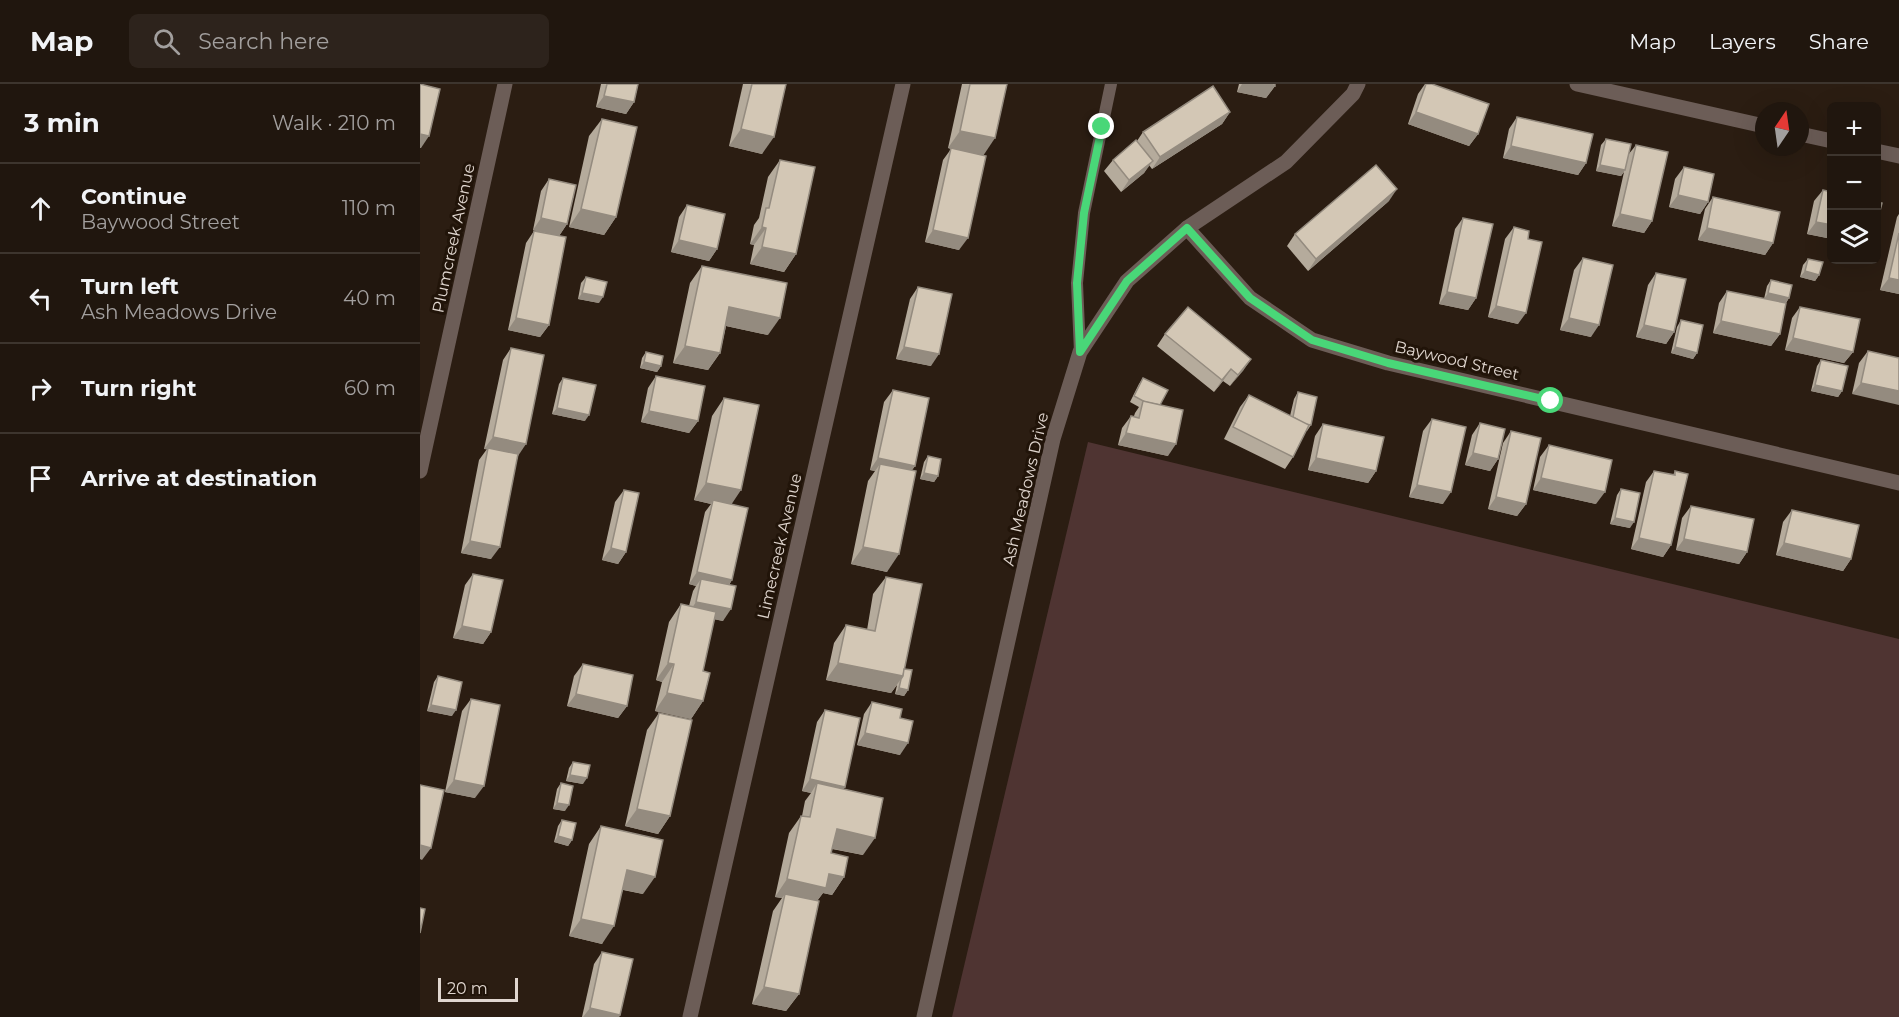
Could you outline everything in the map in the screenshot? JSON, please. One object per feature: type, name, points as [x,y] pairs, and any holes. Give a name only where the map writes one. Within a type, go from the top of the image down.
[{"type":"street","name":"Plumcreek Avenue","points":[[420,471],[505,84]]},
{"type":"street","name":"Limecreek Avenue","points":[[690,1017],[903,84]]},
{"type":"street","name":"Ash Meadows Drive","points":[[924,1017],[1053,439],[1080,352],[1127,281],[1187,228],[1286,162],[1353,94],[1358,84]]},
{"type":"street","points":[[1577,84],[1755,124]]},
{"type":"street","points":[[1809,136],[1827,140]]},
{"type":"street","points":[[1881,152],[1899,156]]},
{"type":"street","name":"Baywood Street","points":[[1187,228],[1250,298],[1312,340],[1388,363],[1899,483]]},
{"type":"lane","points":[[1080,352],[1077,283],[1084,213],[1112,84]]},
{"type":"shaded area","points":[[1088,442],[1899,639],[1899,1017],[952,1017]]},
{"type":"building","points":[[420,84],[440,89],[429,136],[420,134]]},
{"type":"building","points":[[607,84],[638,84],[634,102],[604,96]]},
{"type":"building","points":[[752,84],[786,84],[774,137],[741,129]]},
{"type":"building","points":[[970,84],[1007,84],[995,138],[960,131]]},
{"type":"building","points":[[1426,84],[1432,84],[1489,104],[1478,134],[1416,112]]},
{"type":"building","points":[[1213,86],[1230,112],[1160,157],[1143,132]]},
{"type":"building","points":[[1517,117],[1593,134],[1586,163],[1511,146]]},
{"type":"building","points":[[602,119],[637,127],[616,217],[581,209]]},
{"type":"building","points":[[1606,139],[1631,144],[1625,170],[1600,165]]},
{"type":"building","points":[[1136,140],[1153,161],[1129,180],[1113,160]]},
{"type":"building","points":[[1636,145],[1668,152],[1652,221],[1620,214]]},
{"type":"building","points":[[951,148],[986,156],[968,238],[933,230]]},
{"type":"building","points":[[780,160],[815,167],[796,254],[762,247],[766,228],[762,227],[766,208],[769,208]]},
{"type":"building","points":[[1376,165],[1397,189],[1316,259],[1295,234]]},
{"type":"building","points":[[1684,167],[1714,174],[1708,202],[1678,195]]},
{"type":"building","points":[[549,179],[576,185],[567,224],[541,218]]},
{"type":"building","points":[[1823,190],[1827,191],[1827,224],[1816,222]]},
{"type":"building","points":[[1713,197],[1780,212],[1773,243],[1707,228]]},
{"type":"building","points":[[687,205],[725,214],[717,249],[679,240]]},
{"type":"building","points":[[1463,218],[1493,224],[1476,298],[1447,292]]},
{"type":"building","points":[[1514,227],[1529,231],[1528,239],[1542,242],[1526,313],[1496,306]]},
{"type":"building","points":[[534,231],[566,237],[549,325],[516,318]]},
{"type":"building","points":[[1899,233],[1899,280],[1889,278]]},
{"type":"building","points":[[1583,258],[1613,265],[1599,325],[1569,318]]},
{"type":"building","points":[[1808,259],[1823,262],[1819,275],[1805,271]]},
{"type":"building","points":[[702,266],[787,283],[780,318],[729,307],[720,353],[685,346]]},
{"type":"building","points":[[1656,273],[1686,279],[1674,332],[1644,325]]},
{"type":"building","points":[[586,277],[607,282],[603,297],[582,293]]},
{"type":"building","points":[[1771,280],[1792,285],[1789,298],[1768,293]]},
{"type":"building","points":[[918,287],[952,294],[939,354],[904,347]]},
{"type":"building","points":[[1727,291],[1786,303],[1780,334],[1721,321]]},
{"type":"building","points":[[1188,307],[1251,359],[1238,375],[1231,369],[1222,380],[1165,334]]},
{"type":"building","points":[[1800,307],[1860,319],[1853,352],[1793,338]]},
{"type":"building","points":[[1681,320],[1703,325],[1697,353],[1675,347]]},
{"type":"building","points":[[511,348],[544,355],[526,444],[493,437]]},
{"type":"building","points":[[1868,351],[1899,358],[1899,391],[1861,383]]},
{"type":"building","points":[[646,352],[663,356],[661,366],[644,362]]},
{"type":"building","points":[[1821,360],[1848,366],[1842,391],[1815,385]]},
{"type":"building","points":[[656,376],[705,386],[698,421],[649,411]]},
{"type":"building","points":[[563,378],[596,385],[589,415],[557,408]]},
{"type":"building","points":[[1143,378],[1168,390],[1160,405],[1145,402],[1134,396]]},
{"type":"building","points":[[893,390],[929,398],[915,466],[878,458]]},
{"type":"building","points":[[1298,392],[1317,397],[1311,425],[1293,417]]},
{"type":"building","points":[[1249,395],[1309,425],[1293,457],[1233,427]]},
{"type":"building","points":[[724,398],[759,405],[741,490],[706,483]]},
{"type":"building","points":[[1143,401],[1183,410],[1176,444],[1126,433],[1131,416],[1139,418]]},
{"type":"building","points":[[1432,419],[1466,427],[1451,492],[1417,485]]},
{"type":"building","points":[[1480,423],[1505,429],[1498,459],[1473,453]]},
{"type":"building","points":[[1323,424],[1384,437],[1376,471],[1316,458]]},
{"type":"building","points":[[1511,431],[1541,438],[1526,504],[1496,497]]},
{"type":"building","points":[[1549,445],[1612,460],[1605,492],[1541,478]]},
{"type":"building","points":[[488,448],[518,454],[500,547],[470,541]]},
{"type":"building","points":[[928,456],[941,459],[938,476],[924,473]]},
{"type":"building","points":[[880,464],[916,471],[899,554],[863,547]]},
{"type":"building","points":[[1654,471],[1675,475],[1675,471],[1688,474],[1671,545],[1639,538]]},
{"type":"building","points":[[1621,489],[1640,493],[1634,522],[1615,518]]},
{"type":"building","points":[[624,490],[639,493],[626,552],[611,548]]},
{"type":"building","points":[[713,500],[748,508],[732,580],[697,572]]},
{"type":"building","points":[[1691,506],[1754,519],[1747,552],[1684,539]]},
{"type":"building","points":[[1792,510],[1859,525],[1851,559],[1784,543]]},
{"type":"building","points":[[473,574],[503,580],[491,632],[462,626]]},
{"type":"building","points":[[886,577],[922,584],[903,676],[838,663],[846,625],[875,631]]},
{"type":"building","points":[[701,579],[736,586],[731,609],[696,602]]},
{"type":"building","points":[[681,604],[716,612],[703,671],[710,673],[703,701],[667,693],[674,664],[668,663]]},
{"type":"building","points":[[583,664],[633,675],[627,706],[576,694]]},
{"type":"building","points":[[904,669],[912,670],[908,690],[899,688]]},
{"type":"building","points":[[438,676],[462,682],[456,710],[431,705]]},
{"type":"building","points":[[471,699],[500,705],[484,786],[454,780]]},
{"type":"building","points":[[872,702],[902,709],[900,718],[913,721],[908,743],[865,733]]},
{"type":"building","points":[[825,710],[860,718],[845,787],[810,779]]},
{"type":"building","points":[[659,713],[692,720],[670,816],[637,809]]},
{"type":"building","points":[[573,762],[590,765],[587,778],[570,775]]},
{"type":"building","points":[[561,783],[573,786],[569,805],[557,803]]},
{"type":"building","points":[[817,783],[883,798],[875,838],[837,829],[831,853],[848,857],[844,877],[829,874],[826,888],[787,879],[801,816],[810,817]]},
{"type":"building","points":[[420,785],[444,790],[431,848],[420,845]]},
{"type":"building","points":[[562,820],[576,823],[572,840],[558,836]]},
{"type":"building","points":[[601,826],[663,840],[655,877],[627,870],[614,926],[581,919]]},
{"type":"building","points":[[785,894],[819,901],[799,994],[764,987]]},
{"type":"building","points":[[420,908],[425,909],[420,933]]},
{"type":"building","points":[[602,952],[633,959],[620,1015],[590,1008]]},
{"type":"route","points":[[1102,127],[1084,213],[1077,283],[1080,352],[1127,281],[1187,228],[1250,298],[1312,340],[1388,363],[1551,401]]}]
